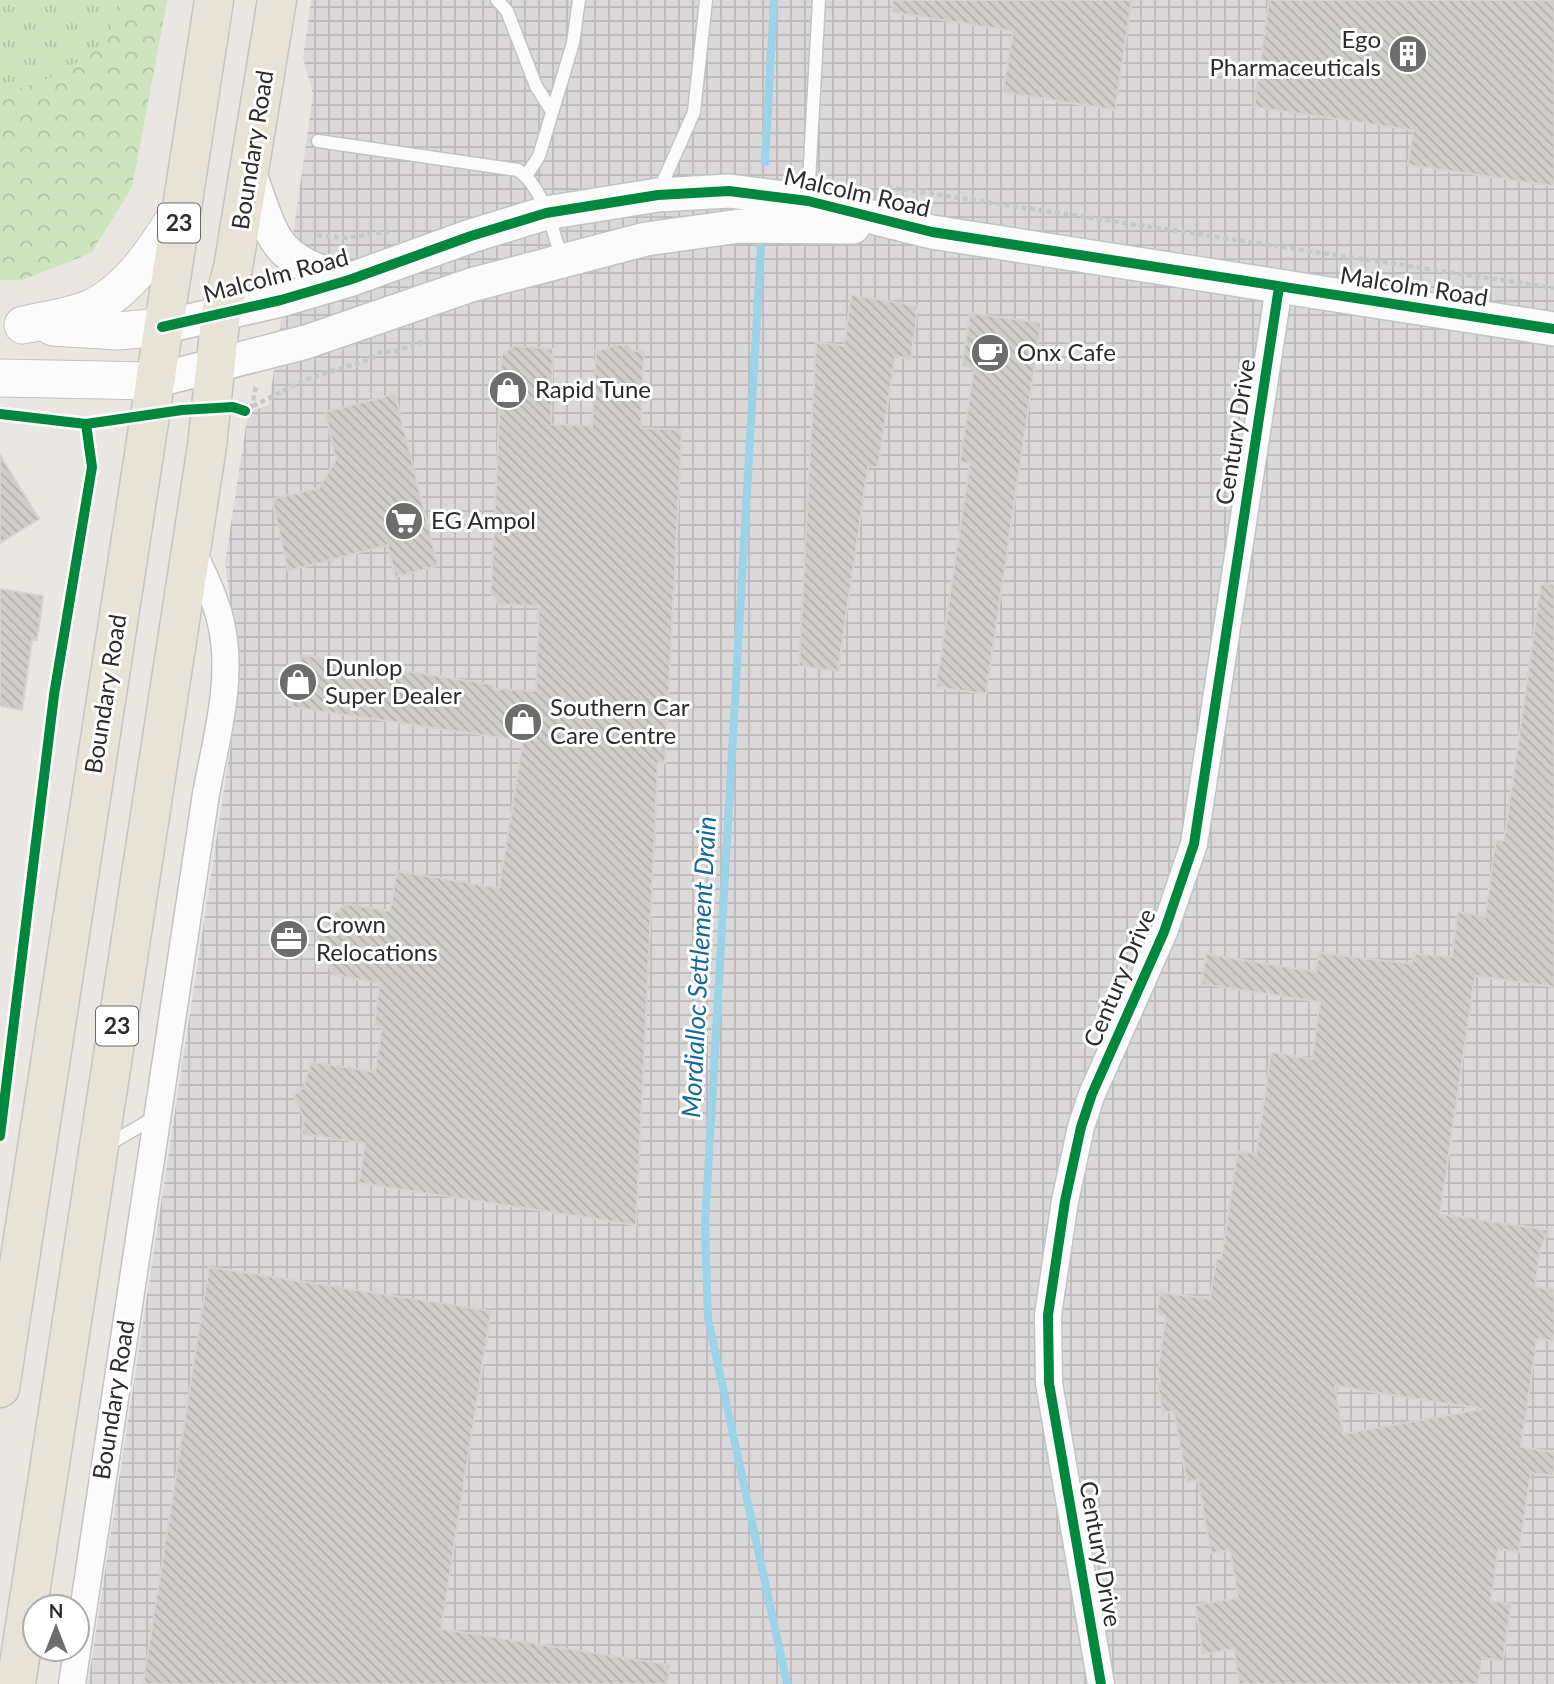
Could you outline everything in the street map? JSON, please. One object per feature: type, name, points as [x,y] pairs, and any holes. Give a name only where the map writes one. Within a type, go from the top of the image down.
[{"type":"main road","name":"Boundary Road","points":[[0,1388],[214,0]]},
{"type":"main road","name":"Boundary Road","points":[[16,1684],[191,548],[236,409],[213,367],[221,313],[233,268],[250,174],[277,0]]},
{"type":"main road","points":[[12,325],[90,308],[117,293],[181,209]]},
{"type":"main road","points":[[12,325],[118,331],[162,327]]},
{"type":"main road","points":[[0,378],[154,381]]},
{"type":"street","points":[[250,174],[271,233],[285,254],[320,273],[349,281]]},
{"type":"street","name":"Malcolm Road","points":[[162,327],[349,281],[471,236],[547,213],[657,195],[729,191],[807,213],[1554,329]]},
{"type":"street","name":"Malcolm Road","points":[[154,381],[306,342],[471,285],[562,260],[646,239],[807,213]]},
{"type":"street","name":"Century Drive","points":[[1101,1684],[1049,1383],[1048,1315],[1065,1201],[1081,1127],[1092,1094],[1164,932],[1194,844],[1279,287]]},
{"type":"street","name":"Boundary Road","points":[[72,1684],[225,674],[222,625],[213,595],[191,548]]},
{"type":"lane","points":[[497,0],[507,11],[536,86],[551,110]]},
{"type":"lane","points":[[526,176],[539,156],[573,43],[579,0]]},
{"type":"lane","points":[[657,195],[684,141],[694,112],[706,0]]},
{"type":"lane","points":[[807,213],[819,0]]},
{"type":"lane","points":[[318,141],[500,166],[526,176],[547,213],[562,260]]},
{"type":"lane","points":[[98,1151],[157,1116]]},
{"type":"path","points":[[236,409],[306,379],[371,359],[380,352],[394,352],[429,339]]},
{"type":"shaded area","points":[[311,0],[1554,0],[1554,1684],[88,1684],[238,697],[240,671],[225,563],[248,412],[269,405],[313,94],[303,58]]},
{"type":"green space","points":[[0,0],[167,0],[132,187],[91,253],[22,280],[0,280]]},
{"type":"green space","points":[[119,0],[167,0],[132,187],[91,253],[22,280],[0,280],[0,95],[61,74],[108,39]]},
{"type":"building","points":[[893,0],[1132,0],[1115,110],[1003,92],[1013,31],[892,12]]},
{"type":"building","name":"Ego Pharmaceuticals","points":[[1269,0],[1554,0],[1554,186],[1408,165],[1413,130],[1254,107]]},
{"type":"building","points":[[851,295],[918,306],[911,359],[895,356],[878,467],[868,467],[838,671],[799,666],[816,342],[844,346]]},
{"type":"building","points":[[970,313],[1041,323],[986,694],[936,687],[970,463],[960,462],[974,368],[962,366]]},
{"type":"building","points":[[613,345],[627,345],[633,351],[644,351],[641,428],[682,430],[665,763],[658,763],[636,1225],[359,1183],[365,1143],[302,1134],[304,1118],[293,1096],[304,1087],[311,1062],[375,1072],[382,1028],[374,1026],[380,983],[335,975],[324,960],[326,949],[316,936],[330,925],[331,915],[346,904],[390,911],[397,871],[499,888],[523,741],[292,707],[302,655],[495,685],[495,689],[536,691],[539,606],[499,604],[491,593],[502,355],[514,346],[553,349],[551,424],[592,426],[596,350],[607,349]]},
{"type":"building","points":[[395,394],[438,566],[395,577],[388,545],[288,571],[272,499],[319,488],[336,459],[325,412]]},
{"type":"building","points":[[0,455],[39,519],[0,543]]},
{"type":"building","points":[[1541,584],[1554,585],[1554,987],[1475,976],[1440,1214],[1549,1230],[1540,1250],[1535,1287],[1554,1289],[1554,1341],[1537,1339],[1521,1447],[1554,1452],[1554,1476],[1531,1473],[1519,1552],[1498,1549],[1491,1601],[1511,1604],[1503,1661],[1482,1658],[1478,1684],[1239,1684],[1234,1649],[1203,1654],[1195,1605],[1238,1598],[1230,1550],[1211,1553],[1198,1480],[1187,1482],[1174,1411],[1163,1413],[1157,1383],[1160,1382],[1158,1371],[1166,1316],[1157,1314],[1160,1292],[1210,1299],[1216,1259],[1221,1260],[1238,1151],[1256,1154],[1271,1052],[1312,1059],[1320,1002],[1202,984],[1206,954],[1316,972],[1319,953],[1412,964],[1414,954],[1452,957],[1458,912],[1485,917],[1496,840],[1504,841]],"holes":[[[1335,1386],[1483,1409],[1343,1434]]]},
{"type":"building","points":[[0,589],[43,596],[37,640],[32,640],[22,710],[0,706]]},
{"type":"building","points":[[209,1267],[491,1311],[441,1629],[670,1665],[667,1684],[143,1684]]},
{"type":"waterway","name":"Mordialloc Settlement Drain","points":[[765,162],[774,0]]},
{"type":"waterway","name":"Mordialloc Settlement Drain","points":[[761,246],[705,1225],[708,1319],[787,1684]]},
{"type":"cycle path","points":[[162,327],[281,300],[349,280],[471,236],[546,213],[658,195],[729,191],[808,201],[932,232],[1554,329]]},
{"type":"cycle path","points":[[1101,1684],[1049,1383],[1048,1315],[1065,1201],[1081,1127],[1092,1094],[1164,932],[1194,844],[1279,287]]},
{"type":"cycle path","points":[[0,414],[86,424],[182,410],[233,407],[245,411]]},
{"type":"cycle path","points":[[0,1136],[54,695],[92,467],[86,424]]},
{"type":"place","name":"Ego Pharmaceuticals","points":[[1408,54]]},
{"type":"place","name":"Onx Cafe","points":[[990,353]]},
{"type":"place","name":"Rapid Tune","points":[[508,390]]},
{"type":"place","name":"EG Ampol","points":[[404,521]]},
{"type":"place","name":"Dunlop Super Dealer","points":[[298,682]]},
{"type":"place","name":"Southern Car Care Centre","points":[[523,722]]},
{"type":"place","name":"Crown Relocations","points":[[289,939]]}]
